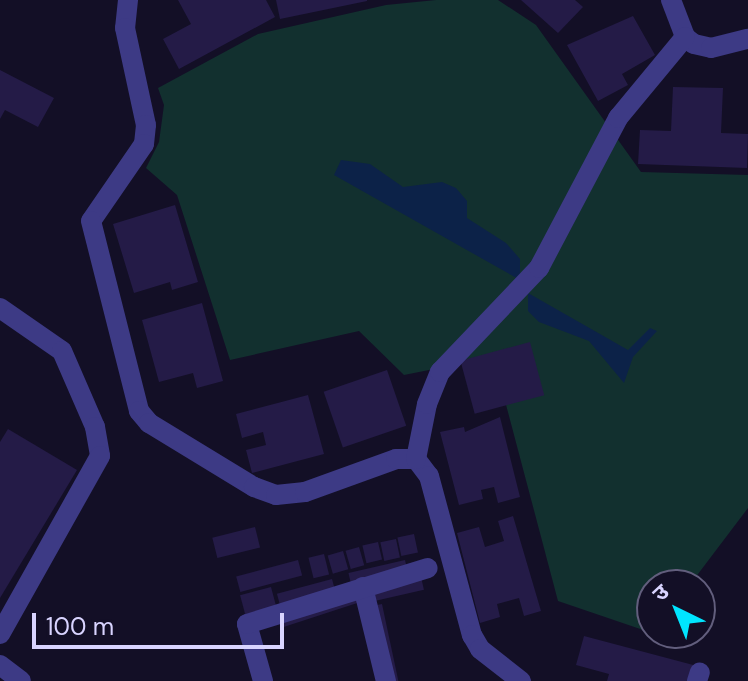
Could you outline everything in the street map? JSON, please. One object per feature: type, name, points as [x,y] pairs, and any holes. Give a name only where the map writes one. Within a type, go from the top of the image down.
[{"type":"street","points":[[128,0],[125,28],[146,125],[144,144],[91,221],[139,411],[149,423],[242,480],[276,495],[305,492],[396,459],[416,459]]},
{"type":"street","points":[[669,2],[685,37],[711,48],[748,39]]},
{"type":"street","points":[[521,681],[480,649],[472,635],[429,476],[416,459],[427,404],[440,372],[539,268],[618,118],[685,37]]},
{"type":"street","points":[[0,308],[62,351],[95,427],[100,456],[0,634]]},
{"type":"street","points":[[263,681],[247,624],[428,568]]},
{"type":"street","points":[[363,587],[386,681]]},
{"type":"street","points":[[0,665],[18,680]]},
{"type":"green space","points":[[436,0],[498,0],[536,25],[641,172],[748,175],[748,508],[702,569],[636,569],[636,628],[558,601],[500,382],[474,361],[404,375],[359,331],[230,360],[177,195],[146,168],[159,142],[164,105],[158,88],[258,34],[386,5]]},
{"type":"water","points":[[341,160],[370,164],[403,187],[442,182],[456,188],[467,201],[467,218],[506,243],[520,259],[520,280],[334,175]]},
{"type":"water","points":[[528,293],[628,350],[650,328],[657,331],[633,357],[624,383],[589,341],[539,322],[528,311]]},
{"type":"building","points":[[178,0],[266,0],[275,17],[179,69],[163,39],[191,24]]},
{"type":"building","points":[[276,0],[367,0],[367,1],[280,19]]},
{"type":"building","points":[[521,0],[575,0],[583,7],[558,33]]},
{"type":"building","points":[[633,16],[655,55],[622,74],[628,85],[598,101],[567,45]]},
{"type":"building","points":[[0,70],[54,98],[38,127],[5,110],[0,119]]},
{"type":"building","points":[[673,87],[723,88],[721,133],[748,134],[747,168],[638,164],[640,130],[671,131]]},
{"type":"building","points":[[175,205],[198,282],[172,290],[170,282],[134,293],[113,224]]},
{"type":"building","points":[[202,303],[223,381],[197,388],[193,373],[159,382],[142,320]]},
{"type":"building","points":[[530,342],[544,395],[475,414],[460,361]]},
{"type":"building","points":[[387,370],[406,426],[343,448],[324,392]]},
{"type":"building","points":[[308,395],[324,454],[252,473],[246,450],[266,445],[263,432],[242,438],[236,414]]},
{"type":"building","points":[[500,417],[520,497],[498,503],[494,487],[481,490],[483,499],[459,505],[440,432],[464,427],[465,432]]},
{"type":"building","points":[[8,429],[77,470],[0,598],[0,442]]},
{"type":"building","points":[[513,516],[541,611],[524,616],[519,598],[497,604],[500,617],[480,623],[457,533],[479,527],[485,547],[504,541],[498,521]]},
{"type":"building","points":[[255,527],[260,547],[217,558],[212,538]]},
{"type":"building","points":[[414,534],[418,553],[401,556],[397,538]]},
{"type":"building","points":[[396,539],[400,558],[384,561],[380,542]]},
{"type":"building","points":[[378,542],[382,560],[366,563],[362,546]]},
{"type":"building","points":[[359,547],[364,565],[351,569],[346,551]]},
{"type":"building","points":[[343,551],[348,569],[333,574],[328,555]]},
{"type":"building","points":[[324,554],[329,574],[314,578],[308,558]]},
{"type":"building","points":[[298,560],[302,575],[240,592],[236,577]]},
{"type":"building","points":[[405,560],[408,573],[351,586],[348,573]]},
{"type":"building","points":[[421,577],[424,590],[370,602],[367,589]]},
{"type":"building","points":[[332,579],[336,594],[281,609],[277,594]]},
{"type":"building","points":[[271,587],[277,609],[246,617],[240,595]]},
{"type":"building","points":[[356,594],[359,603],[284,627],[281,618]]},
{"type":"building","points":[[382,604],[398,681],[389,681],[373,606]]},
{"type":"building","points":[[584,636],[697,666],[693,681],[607,681],[609,674],[576,665]]}]
